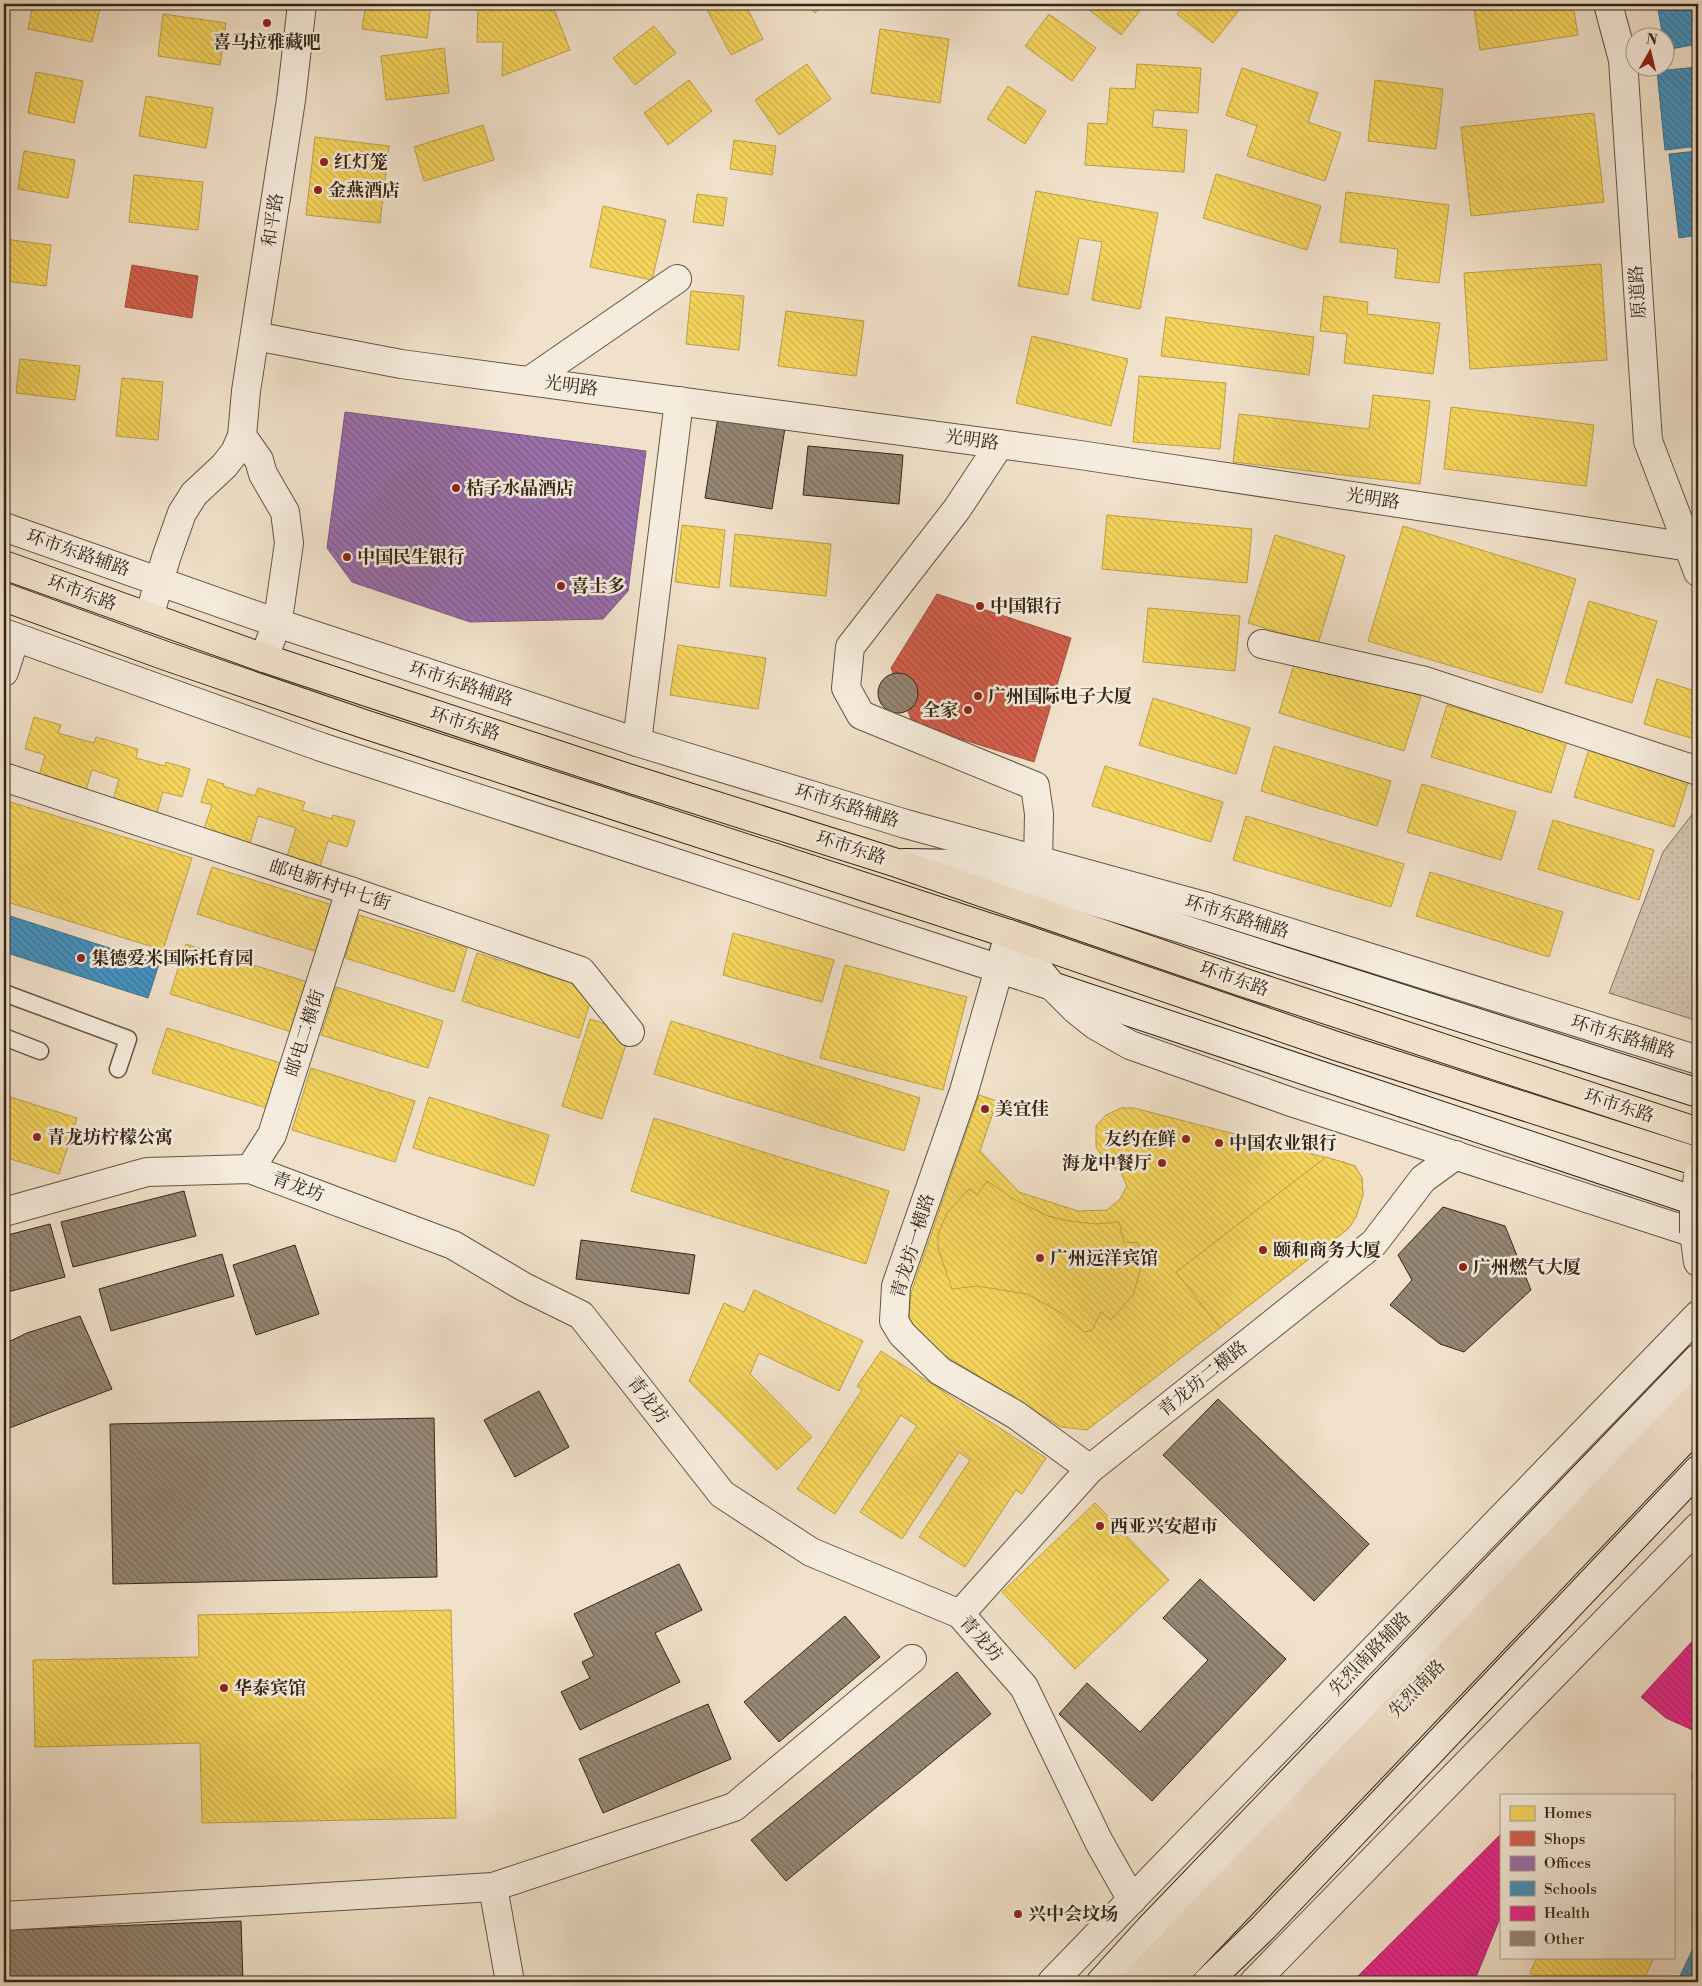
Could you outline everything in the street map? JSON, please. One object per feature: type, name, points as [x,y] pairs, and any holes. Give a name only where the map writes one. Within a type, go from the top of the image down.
[{"type":"main road","name":"环市东路","points":[[4,565],[264,658],[634,780],[897,863],[1242,982],[1698,1132]]},
{"type":"main road","name":"环市东路","points":[[4,597],[320,709],[1009,934],[1245,1016],[1698,1162]]},
{"type":"main road","name":"先烈南路","points":[[1168,1982],[1272,1857],[1698,1396]]},
{"type":"main road","name":"先烈南路","points":[[1135,1982],[1272,1857],[1698,1425]]},
{"type":"street","name":"和平路","points":[[149,617],[182,513],[194,494],[224,466],[235,452],[242,436],[246,391],[291,100],[302,4]]},
{"type":"street","name":"原道路","points":[[1608,4],[1623,60],[1648,441],[1698,572]]},
{"type":"street","points":[[529,381],[677,279]]},
{"type":"street","name":"光明路","points":[[255,336],[401,364],[1000,444],[1690,547]]},
{"type":"street","points":[[637,742],[679,401]]},
{"type":"street","points":[[242,436],[259,460],[263,474],[285,512],[289,543],[277,623],[264,658]]},
{"type":"street","points":[[897,863],[970,864],[1038,862],[1039,814],[1035,786],[861,715],[846,688],[850,647],[957,509],[1000,444]]},
{"type":"street","name":"环市东路辅路","points":[[4,527],[277,623],[637,742],[906,824],[1038,862],[1208,907],[1698,1060]]},
{"type":"street","points":[[4,672],[9,636],[321,747],[1052,986],[1698,1202]]},
{"type":"street","points":[[1262,644],[1426,682],[1698,771]]},
{"type":"street","name":"邮电新村中七街","points":[[4,777],[350,891],[581,971],[630,1032]]},
{"type":"street","points":[[906,824],[1042,912]]},
{"type":"street","points":[[970,864],[1129,912],[1698,1093]]},
{"type":"street","name":"邮电二横街","points":[[250,1169],[272,1135],[350,891]]},
{"type":"street","points":[[1009,934],[1052,986],[1075,1009],[1095,1025],[1130,1045],[1210,1074],[1694,1234]]},
{"type":"street","name":"青龙坊一横路","points":[[1009,934],[964,1091],[896,1286],[894,1321],[902,1334],[940,1371],[1016,1415],[1090,1470]]},
{"type":"street","name":"青龙坊二横路","points":[[960,1614],[1090,1470],[1374,1243],[1423,1179],[1456,1155]]},
{"type":"street","name":"青龙坊","points":[[4,1212],[146,1172],[250,1169],[453,1245],[524,1287],[581,1315],[722,1494],[811,1552],[960,1614],[1024,1687],[1099,1842],[1132,1900]]},
{"type":"street","points":[[1698,1176],[1694,1208],[1694,1234],[1698,1262]]},
{"type":"street","name":"先烈南路辅路","points":[[1052,1982],[1693,1320]]},
{"type":"street","points":[[1101,1982],[1698,1358]]},
{"type":"street","points":[[1618,1441],[1676,1493]]},
{"type":"street","points":[[1207,1982],[1264,1927],[1698,1470]]},
{"type":"street","points":[[1254,1982],[1698,1527]]},
{"type":"street","points":[[4,1916],[493,1887],[734,1807],[912,1659]]},
{"type":"street","points":[[493,1887],[510,1982]]},
{"type":"lane","points":[[4,993],[128,1039],[118,1069]]},
{"type":"lane","points":[[4,1038],[40,1051]]},
{"type":"shaded area","points":[[1694,812],[1698,813],[1698,1021],[1609,993],[1663,852]]},
{"type":"building: Homes","points":[[33,4],[81,4],[100,8],[92,42],[28,29]]},
{"type":"building: Homes","points":[[366,4],[431,4],[427,38],[362,29]]},
{"type":"building: Homes","points":[[478,4],[552,4],[570,50],[502,76],[503,42],[477,42]]},
{"type":"building: Homes","points":[[704,4],[745,4],[763,39],[731,55]]},
{"type":"building: Homes","points":[[807,4],[825,4],[815,13]]},
{"type":"building: Homes","points":[[1082,4],[1145,4],[1121,35]]},
{"type":"building: Homes","points":[[1186,4],[1244,4],[1213,43],[1177,14]]},
{"type":"building: Homes","points":[[1512,4],[1573,4],[1578,35],[1480,50],[1474,9]]},
{"type":"building: Homes","points":[[163,14],[226,23],[220,65],[158,56]]},
{"type":"building: Homes","points":[[1049,14],[1096,48],[1072,81],[1025,46]]},
{"type":"building: Homes","points":[[654,26],[676,53],[635,85],[613,58]]},
{"type":"building: Homes","points":[[880,29],[949,39],[940,103],[871,93]]},
{"type":"building: Homes","points":[[444,48],[449,93],[386,100],[381,56]]},
{"type":"building: Homes","points":[[807,64],[831,99],[779,135],[755,100]]},
{"type":"building: Homes","points":[[1137,64],[1201,68],[1198,113],[1154,110],[1152,127],[1187,130],[1184,172],[1085,165],[1088,123],[1107,124],[1110,88],[1135,89]]},
{"type":"building: Homes","points":[[1242,68],[1318,93],[1308,122],[1341,133],[1325,181],[1247,156],[1257,126],[1226,115]]},
{"type":"building: Homes","points":[[36,72],[83,81],[74,123],[28,113]]},
{"type":"building: Homes","points":[[689,80],[712,111],[668,145],[644,113]]},
{"type":"building: Homes","points":[[1375,80],[1443,89],[1436,149],[1368,141]]},
{"type":"building: Homes","points":[[1008,86],[1046,111],[1025,144],[987,119]]},
{"type":"building: Homes","points":[[146,96],[213,108],[206,148],[139,136]]},
{"type":"building: Homes","points":[[1594,113],[1604,202],[1471,216],[1461,127]]},
{"type":"building: Homes","points":[[483,125],[494,160],[424,181],[414,147]]},
{"type":"building: Homes","points":[[315,137],[389,146],[380,223],[306,215]]},
{"type":"building: Homes","points":[[734,140],[776,146],[772,175],[730,169]]},
{"type":"building: Homes","points":[[24,151],[75,160],[68,198],[18,189]]},
{"type":"building: Homes","points":[[1216,174],[1321,206],[1307,250],[1203,218]]},
{"type":"building: Homes","points":[[134,175],[203,182],[198,230],[129,222]]},
{"type":"building: Homes","points":[[1036,191],[1158,213],[1140,309],[1092,300],[1102,242],[1079,238],[1068,295],[1018,286]]},
{"type":"building: Homes","points":[[1346,192],[1449,205],[1439,283],[1395,278],[1398,249],[1340,242]]},
{"type":"building: Homes","points":[[697,194],[727,198],[723,226],[693,222]]},
{"type":"building: Homes","points":[[603,206],[666,220],[652,280],[590,267]]},
{"type":"building: Homes","points":[[4,239],[51,245],[46,286],[4,281]]},
{"type":"building: Homes","points":[[1601,264],[1607,360],[1470,369],[1464,273]]},
{"type":"building: Homes","points":[[691,291],[744,296],[739,350],[686,344]]},
{"type":"building: Homes","points":[[1324,296],[1368,302],[1367,314],[1440,323],[1433,374],[1344,363],[1347,334],[1320,331]]},
{"type":"building: Homes","points":[[786,311],[864,321],[856,376],[778,366]]},
{"type":"building: Homes","points":[[1166,317],[1314,337],[1309,375],[1161,356]]},
{"type":"building: Homes","points":[[1032,336],[1128,359],[1111,426],[1016,403]]},
{"type":"building: Homes","points":[[20,359],[80,366],[75,400],[16,393]]},
{"type":"building: Homes","points":[[1139,376],[1226,383],[1220,449],[1133,442]]},
{"type":"building: Homes","points":[[122,378],[163,382],[158,440],[116,436]]},
{"type":"building: Homes","points":[[1373,395],[1430,401],[1420,484],[1233,462],[1239,414],[1369,429]]},
{"type":"building: Homes","points":[[1451,407],[1594,425],[1586,486],[1444,469]]},
{"type":"building: Homes","points":[[1107,515],[1252,529],[1247,583],[1102,569]]},
{"type":"building: Homes","points":[[682,525],[725,530],[719,588],[675,582]]},
{"type":"building: Homes","points":[[1403,526],[1576,579],[1542,693],[1368,641]]},
{"type":"building: Homes","points":[[735,534],[831,544],[826,596],[730,586]]},
{"type":"building: Homes","points":[[1275,535],[1345,556],[1318,644],[1248,623]]},
{"type":"building: Homes","points":[[1589,601],[1657,621],[1632,703],[1565,683]]},
{"type":"building: Homes","points":[[1148,608],[1240,616],[1235,671],[1143,662]]},
{"type":"building: Homes","points":[[678,645],[766,658],[758,709],[670,695]]},
{"type":"building: Homes","points":[[1296,658],[1421,696],[1404,751],[1279,713]]},
{"type":"building: Homes","points":[[1657,679],[1698,692],[1698,740],[1644,724]]},
{"type":"building: Homes","points":[[1153,698],[1250,728],[1236,774],[1139,745]]},
{"type":"building: Homes","points":[[1447,705],[1567,741],[1551,793],[1431,757]]},
{"type":"building: Homes","points":[[34,717],[61,725],[58,733],[94,743],[96,737],[138,749],[136,758],[165,766],[166,762],[190,769],[182,797],[163,792],[155,819],[111,806],[119,779],[92,770],[83,800],[36,786],[45,755],[25,749]]},
{"type":"building: Homes","points":[[1274,746],[1391,781],[1377,826],[1261,791]]},
{"type":"building: Homes","points":[[1590,746],[1690,776],[1674,827],[1574,797]]},
{"type":"building: Homes","points":[[1105,766],[1223,802],[1211,842],[1092,806]]},
{"type":"building: Homes","points":[[208,779],[255,796],[258,788],[305,802],[302,810],[332,819],[333,815],[355,821],[347,847],[328,841],[319,870],[286,859],[296,828],[258,816],[249,847],[203,832],[212,805],[201,802]]},
{"type":"building: Homes","points":[[1422,784],[1516,812],[1501,860],[1407,832]]},
{"type":"building: Homes","points":[[4,800],[192,858],[163,950],[4,901]]},
{"type":"building: Homes","points":[[1246,816],[1404,864],[1391,907],[1233,860]]},
{"type":"building: Homes","points":[[1553,820],[1654,850],[1639,900],[1538,869]]},
{"type":"building: Homes","points":[[212,867],[336,906],[321,953],[197,914]]},
{"type":"building: Homes","points":[[1430,872],[1563,912],[1549,957],[1416,916]]},
{"type":"building: Homes","points":[[359,915],[467,948],[454,992],[345,958]]},
{"type":"building: Homes","points":[[733,933],[834,960],[822,1002],[723,975]]},
{"type":"building: Homes","points":[[186,944],[311,983],[295,1033],[170,994]]},
{"type":"building: Homes","points":[[477,953],[594,990],[579,1038],[462,1001]]},
{"type":"building: Homes","points":[[845,965],[967,997],[943,1090],[820,1058]]},
{"type":"building: Homes","points":[[336,987],[443,1021],[428,1068],[321,1035]]},
{"type":"building: Homes","points":[[590,1019],[630,1032],[602,1119],[562,1106]]},
{"type":"building: Homes","points":[[671,1021],[920,1098],[904,1151],[654,1074]]},
{"type":"building: Homes","points":[[167,1028],[284,1064],[270,1109],[152,1073]]},
{"type":"building: Homes","points":[[311,1068],[415,1101],[395,1162],[292,1130]]},
{"type":"building: Homes","name":"青龙坊柠檬公寓","points":[[4,1095],[77,1118],[59,1174],[4,1157]]},
{"type":"building: Homes","points":[[979,1095],[997,1101],[980,1151],[1019,1192],[1078,1211],[1107,1210],[1120,1199],[1127,1186],[1121,1173],[1105,1161],[1096,1147],[1096,1126],[1106,1115],[1121,1108],[1134,1108],[1355,1166],[1362,1178],[1363,1195],[1356,1217],[1349,1228],[1220,1328],[1087,1430],[1061,1427],[933,1348],[919,1335],[909,1317],[911,1293]]},
{"type":"building: Homes","points":[[429,1097],[549,1135],[534,1186],[413,1148]]},
{"type":"building: Homes","points":[[654,1118],[889,1191],[866,1264],[631,1191]]},
{"type":"building: Homes","name":"颐和商务大厦","points":[[1326,1157],[1355,1166],[1362,1178],[1363,1195],[1356,1217],[1349,1228],[1220,1328],[1176,1272]]},
{"type":"building: Homes","name":"广州远洋宾馆","points":[[987,1181],[1017,1201],[1048,1216],[1096,1224],[1119,1222],[1124,1242],[1138,1243],[1140,1271],[1133,1295],[1111,1320],[1101,1312],[1092,1330],[1084,1332],[1060,1312],[1027,1294],[977,1286],[952,1289],[938,1248],[938,1234],[947,1213],[969,1189],[977,1195]]},
{"type":"building: Homes","points":[[754,1290],[863,1341],[839,1391],[759,1353],[750,1374],[812,1437],[777,1470],[689,1381],[724,1303],[744,1312]]},
{"type":"building: Homes","points":[[881,1351],[1046,1458],[1022,1494],[1016,1490],[965,1567],[919,1537],[970,1460],[959,1452],[902,1539],[860,1512],[917,1426],[901,1415],[835,1514],[797,1489],[862,1390],[857,1386]]},
{"type":"building: Homes","points":[[1095,1503],[1169,1580],[1075,1669],[1002,1592]]},
{"type":"building: Homes","points":[[451,1610],[456,1818],[202,1823],[200,1743],[35,1747],[33,1660],[199,1657],[198,1615]]},
{"type":"building: Homes","points":[[1698,1772],[1698,1799],[1691,1775]]},
{"type":"building: Homes","points":[[1537,1958],[1654,1958],[1643,1982],[1550,1982],[1530,1973]]},
{"type":"building: Shops","points":[[132,265],[198,276],[192,318],[125,307]]},
{"type":"building: Shops","name":"广州国际电子大厦","points":[[937,594],[1071,638],[1034,762],[913,724],[891,668]]},
{"type":"building: Offices","points":[[345,412],[646,451],[628,591],[603,619],[470,622],[352,582],[327,548]]},
{"type":"building: Schools","points":[[1657,4],[1698,4],[1698,44],[1674,48],[1674,28],[1661,28]]},
{"type":"building: Schools","points":[[1698,67],[1698,104],[1695,105],[1698,146],[1665,150],[1658,78],[1674,78],[1674,69]]},
{"type":"building: Schools","points":[[1698,151],[1698,235],[1679,238],[1669,154]]},
{"type":"building: Schools","name":"集德爱米国际托育园","points":[[4,914],[159,964],[148,998],[4,952]]},
{"type":"building: Schools","points":[[1698,1938],[1698,1982],[1677,1982]]},
{"type":"building: Health","points":[[1698,1635],[1697,1732],[1666,1718],[1641,1697]]},
{"type":"building: Health","points":[[1500,1835],[1500,1918],[1474,1982],[1352,1982]]},
{"type":"building: Other","points":[[718,417],[785,428],[772,509],[705,498]]},
{"type":"building: Other","points":[[808,446],[903,455],[899,504],[803,495]]},
{"type":"building: Other","points":[[902,673],[909,676],[915,682],[918,693],[917,701],[909,710],[902,713],[894,713],[887,710],[879,701],[878,689],[881,682],[890,674]]},
{"type":"building: Other","points":[[184,1191],[196,1236],[73,1267],[61,1222]]},
{"type":"building: Other","name":"广州燃气大厦","points":[[1443,1207],[1505,1226],[1531,1290],[1464,1352],[1440,1344],[1390,1305],[1412,1280],[1398,1255]]},
{"type":"building: Other","points":[[50,1224],[65,1277],[4,1293],[4,1236]]},
{"type":"building: Other","points":[[581,1240],[695,1255],[689,1294],[576,1279]]},
{"type":"building: Other","points":[[295,1245],[319,1314],[256,1335],[233,1265]]},
{"type":"building: Other","points":[[222,1254],[234,1296],[111,1331],[99,1289]]},
{"type":"building: Other","points":[[80,1316],[112,1389],[4,1430],[4,1344],[27,1333]]},
{"type":"building: Other","points":[[539,1391],[569,1447],[515,1477],[484,1420]]},
{"type":"building: Other","points":[[1218,1399],[1369,1544],[1314,1601],[1163,1455]]},
{"type":"building: Other","points":[[434,1418],[437,1577],[113,1584],[110,1424]]},
{"type":"building: Other","points":[[679,1564],[702,1610],[655,1633],[680,1682],[580,1730],[561,1692],[590,1678],[582,1662],[594,1656],[574,1614]]},
{"type":"building: Other","points":[[1200,1579],[1286,1659],[1152,1801],[1059,1714],[1087,1683],[1140,1732],[1208,1660],[1163,1618]]},
{"type":"building: Other","points":[[845,1616],[880,1657],[779,1742],[744,1702]]},
{"type":"building: Other","points":[[957,1672],[991,1714],[786,1881],[751,1840]]},
{"type":"building: Other","points":[[708,1704],[731,1759],[603,1813],[579,1759]]},
{"type":"building: Other","points":[[241,1921],[243,1982],[9,1982],[7,1930]]},
{"type":"place","name":"喜马拉雅藏吧","points":[[267,23]]},
{"type":"place","name":"红灯笼","points":[[324,162]]},
{"type":"place","name":"金燕酒店","points":[[318,190]]},
{"type":"place","name":"桔子水晶酒店","points":[[456,488]]},
{"type":"place","name":"中国民生银行","points":[[347,557]]},
{"type":"place","name":"喜士多","points":[[561,586]]},
{"type":"place","name":"中国银行","points":[[980,606]]},
{"type":"place","name":"广州国际电子大厦","points":[[978,696]]},
{"type":"place","name":"全家","points":[[968,710]]},
{"type":"place","name":"集德爱米国际托育园","points":[[81,958]]},
{"type":"place","name":"美宜佳","points":[[985,1109]]},
{"type":"place","name":"青龙坊柠檬公寓","points":[[37,1137]]},
{"type":"place","name":"友约在鲜","points":[[1186,1139]]},
{"type":"place","name":"中国农业银行","points":[[1219,1143]]},
{"type":"place","name":"海龙中餐厅","points":[[1162,1163]]},
{"type":"place","name":"颐和商务大厦","points":[[1263,1250]]},
{"type":"place","name":"广州远洋宾馆","points":[[1040,1258]]},
{"type":"place","name":"广州燃气大厦","points":[[1463,1267]]},
{"type":"place","name":"西亚兴安超市","points":[[1100,1526]]},
{"type":"place","name":"华泰宾馆","points":[[224,1688]]},
{"type":"place","name":"兴中会坟场","points":[[1018,1914]]}]
